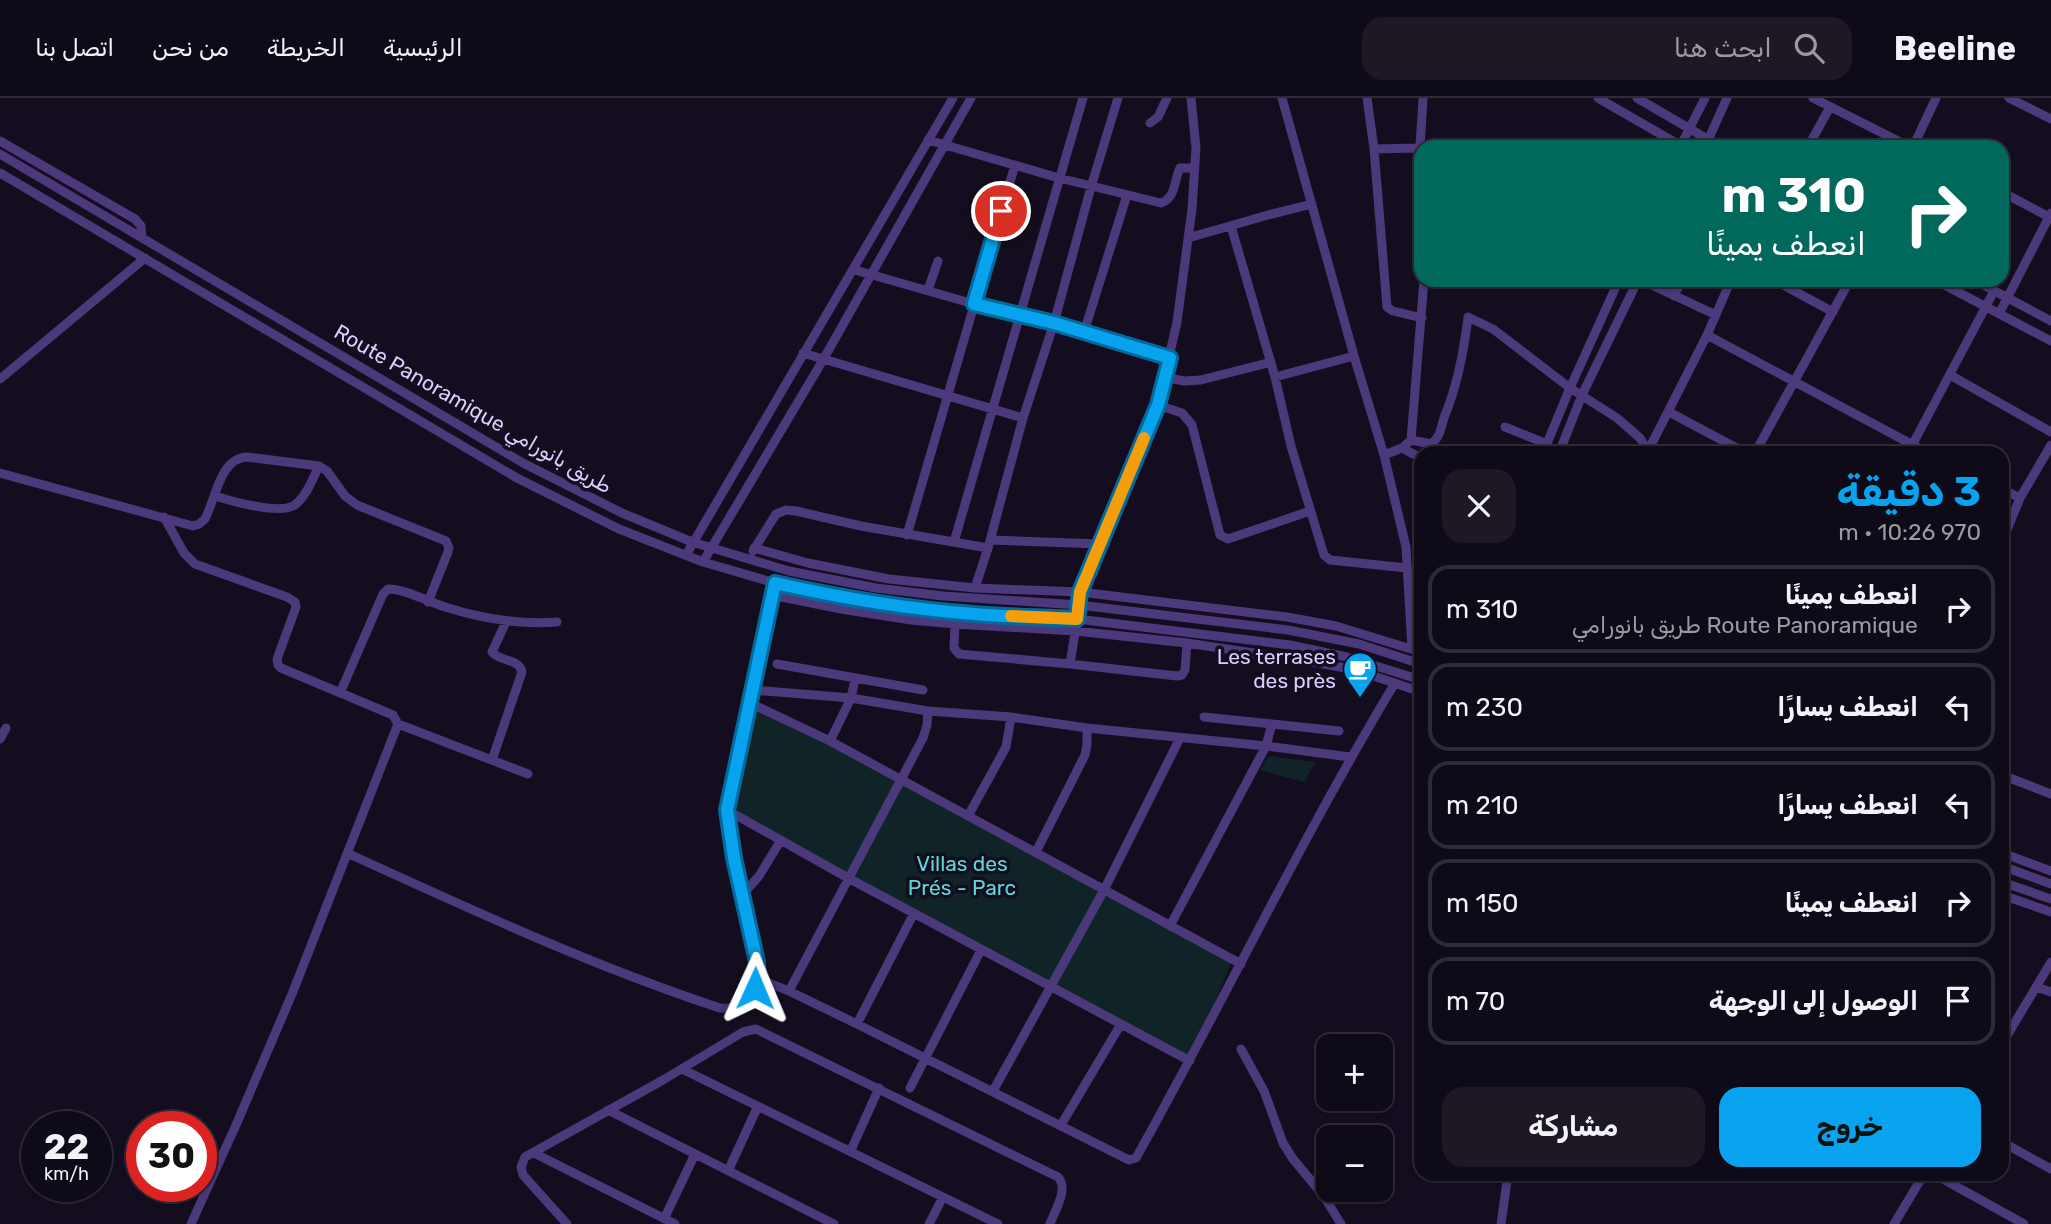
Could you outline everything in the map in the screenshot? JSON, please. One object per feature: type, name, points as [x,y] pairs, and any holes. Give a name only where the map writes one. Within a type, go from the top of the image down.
[{"type":"street","points":[[686,555],[803,353],[855,270],[953,98]]},
{"type":"street","points":[[703,562],[823,360],[971,98]]},
{"type":"street","points":[[954,542],[1083,98]]},
{"type":"street","points":[[975,588],[1118,98]]},
{"type":"street","points":[[1150,123],[1158,117],[1167,98]]},
{"type":"street","points":[[1070,664],[1080,592],[1158,405],[1170,358],[1177,322],[1195,168],[1191,98]]},
{"type":"street","points":[[1282,98],[1384,455],[1406,547],[1414,625]]},
{"type":"street","points":[[1367,98],[1374,149],[1387,307],[1422,318]]},
{"type":"street","points":[[1420,140],[1423,98]]},
{"type":"street","points":[[1598,98],[1669,140]]},
{"type":"street","points":[[1637,98],[1690,128],[1703,140]]},
{"type":"street","points":[[1684,140],[1705,98]]},
{"type":"street","points":[[1707,140],[1727,98]]},
{"type":"street","points":[[1813,98],[1898,140]]},
{"type":"street","points":[[1812,140],[1841,98]]},
{"type":"street","points":[[1915,140],[1936,98]]},
{"type":"street","points":[[2009,98],[2051,119]]},
{"type":"street","points":[[928,140],[1091,187],[1161,203],[1171,196],[1178,170],[1183,166],[1195,168]]},
{"type":"street","points":[[0,141],[135,219],[141,226],[142,237]]},
{"type":"street","points":[[1374,149],[1414,148]]},
{"type":"street","name":"Route Panoramique طريق بانورامي","points":[[0,154],[534,469],[622,513],[692,542],[748,560],[816,577],[909,593],[1079,605],[1312,633],[1359,644],[1414,662]]},
{"type":"street","points":[[907,535],[1015,165]]},
{"type":"street","name":"Route Panoramique طريق بانورامي","points":[[0,173],[517,478],[620,529],[703,562],[775,583],[859,600],[978,615],[1077,619],[1319,650],[1375,664],[1414,678]]},
{"type":"street","points":[[1084,332],[1127,195]]},
{"type":"street","points":[[1999,314],[2050,215],[2009,195]]},
{"type":"street","points":[[1188,238],[1312,204]]},
{"type":"street","points":[[1231,226],[1323,552],[1327,558],[1407,568]]},
{"type":"street","points":[[0,379],[145,258]]},
{"type":"street","points":[[928,290],[938,261]]},
{"type":"street","points":[[855,270],[974,304],[1054,323],[1170,358]]},
{"type":"street","points":[[1384,455],[1402,448],[1410,440],[1424,287]]},
{"type":"street","points":[[1505,428],[1547,444],[1616,287]]},
{"type":"street","points":[[1562,446],[1582,395],[1636,287]]},
{"type":"street","points":[[1655,287],[1716,315]]},
{"type":"street","points":[[1674,296],[1678,287]]},
{"type":"street","points":[[1652,446],[1728,287]]},
{"type":"street","points":[[1787,287],[1833,312]]},
{"type":"street","points":[[1759,446],[1846,287]]},
{"type":"street","points":[[1949,287],[2051,341]]},
{"type":"street","points":[[1987,287],[2051,321]]},
{"type":"street","points":[[1912,446],[1994,291]]},
{"type":"street","points":[[1410,440],[1431,444],[1437,440],[1451,403],[1468,317],[1493,329],[1570,388],[1631,428],[1645,446]]},
{"type":"street","points":[[1707,335],[1905,446]]},
{"type":"street","points":[[803,353],[1023,418]]},
{"type":"street","points":[[1275,377],[1354,356]]},
{"type":"street","points":[[1164,377],[1184,382],[1201,380],[1271,362]]},
{"type":"street","points":[[1950,375],[2051,432]]},
{"type":"street","points":[[1158,405],[1182,413],[1192,425],[1223,538],[1228,539],[1310,511]]},
{"type":"street","points":[[1669,412],[1733,446]]},
{"type":"street","points":[[2009,525],[2020,498],[2051,445]]},
{"type":"street","points":[[1402,448],[1414,454]]},
{"type":"street","points":[[0,472],[189,526],[205,519],[227,466],[237,458],[319,466],[327,471],[345,496],[357,505],[446,541],[448,552],[428,602]]},
{"type":"street","points":[[215,496],[251,506],[292,507],[303,497],[319,466]]},
{"type":"street","points":[[2009,492],[2020,498]]},
{"type":"street","points":[[748,560],[776,514],[786,510],[954,542],[1101,544]]},
{"type":"street","points":[[164,517],[184,553],[195,564],[292,598],[296,607],[277,659],[278,665],[393,715],[397,724],[292,994],[191,1224]]},
{"type":"street","points":[[754,548],[807,564],[862,575],[975,588],[1080,592],[1311,621],[1414,649]]},
{"type":"street","points":[[347,853],[530,936],[604,966],[720,1008],[738,1007],[755,988],[758,979],[727,810],[775,583]]},
{"type":"street","points":[[340,692],[385,591],[395,589],[478,617],[506,622],[557,622]]},
{"type":"street","points":[[772,595],[853,611],[955,624],[1075,631],[1187,643],[1335,666],[1414,690]]},
{"type":"street","points":[[492,760],[522,672],[518,664],[492,654],[506,622]]},
{"type":"street","points":[[955,624],[954,648],[959,654],[1180,676],[1185,670],[1187,643]]},
{"type":"street","points":[[778,664],[923,690]]},
{"type":"street","points":[[830,741],[851,698],[855,679]]},
{"type":"street","points":[[758,979],[857,1024],[1129,1160],[1136,1158],[1191,1060],[1350,757],[1395,683]]},
{"type":"street","points":[[753,690],[851,698],[928,711],[1011,717],[1350,757]]},
{"type":"street","points":[[764,709],[768,692]]},
{"type":"street","points":[[750,703],[830,741],[1241,964]]},
{"type":"street","points":[[789,991],[923,738],[928,711]]},
{"type":"street","points":[[968,816],[1006,747],[1011,717]]},
{"type":"street","points":[[1204,717],[1339,731]]},
{"type":"street","points":[[397,724],[528,774]]},
{"type":"street","points":[[1170,926],[1266,746],[1272,724]]},
{"type":"street","points":[[0,738],[6,728]]},
{"type":"street","points":[[1036,852],[1085,755],[1087,728]]},
{"type":"street","points":[[993,1091],[1104,890],[1180,738]]},
{"type":"street","points":[[2009,778],[2051,794]]},
{"type":"street","points":[[727,810],[981,950],[1191,1060]]},
{"type":"street","points":[[743,894],[759,876],[781,840]]},
{"type":"street","points":[[2009,856],[2051,871]]},
{"type":"street","points":[[2009,869],[2051,884]]},
{"type":"street","points":[[2009,885],[2051,900]]},
{"type":"street","points":[[2009,897],[2051,912]]},
{"type":"street","points":[[857,1024],[914,912]]},
{"type":"street","points":[[910,1088],[981,950]]},
{"type":"street","points":[[2009,1032],[2051,962]]},
{"type":"street","points":[[2036,987],[2051,992]]},
{"type":"street","points":[[1061,1125],[1121,1024]]},
{"type":"street","points":[[568,1224],[521,1171],[523,1160],[743,1032],[756,1029],[1058,1177],[1063,1188],[1050,1224]]},
{"type":"street","points":[[1241,1049],[1264,1091],[1283,1143],[1323,1195],[1341,1224]]},
{"type":"street","points":[[682,1069],[998,1224]]},
{"type":"street","points":[[851,1150],[880,1088]]},
{"type":"street","points":[[728,1171],[758,1106]]},
{"type":"street","points":[[608,1110],[834,1224]]},
{"type":"street","points":[[2009,1146],[2051,1169]]},
{"type":"street","points":[[534,1153],[675,1224]]},
{"type":"street","points":[[664,1219],[695,1154]]},
{"type":"street","points":[[1501,1224],[1507,1181]]},
{"type":"street","points":[[1895,1224],[1920,1181]]},
{"type":"street","points":[[1947,1181],[2024,1224]]},
{"type":"street","points":[[929,1224],[943,1197]]},
{"type":"green space","name":"Villas des Prés - Parc","points":[[750,703],[1233,959],[1190,1061],[727,810]]},
{"type":"green space","points":[[1268,756],[1316,762],[1304,782],[1260,770]]},
{"type":"slow traffic","points":[[1011,616],[1077,619],[1080,592],[1144,438]]},
{"type":"place","name":"Les terrases des près","points":[[1360,699]]},
{"type":"route","points":[[755,988],[758,979],[757,962],[734,858],[727,810],[775,583],[913,608],[978,615],[1077,619],[1080,592],[1158,405],[1170,358],[1054,323],[974,304],[1001,211]]}]
